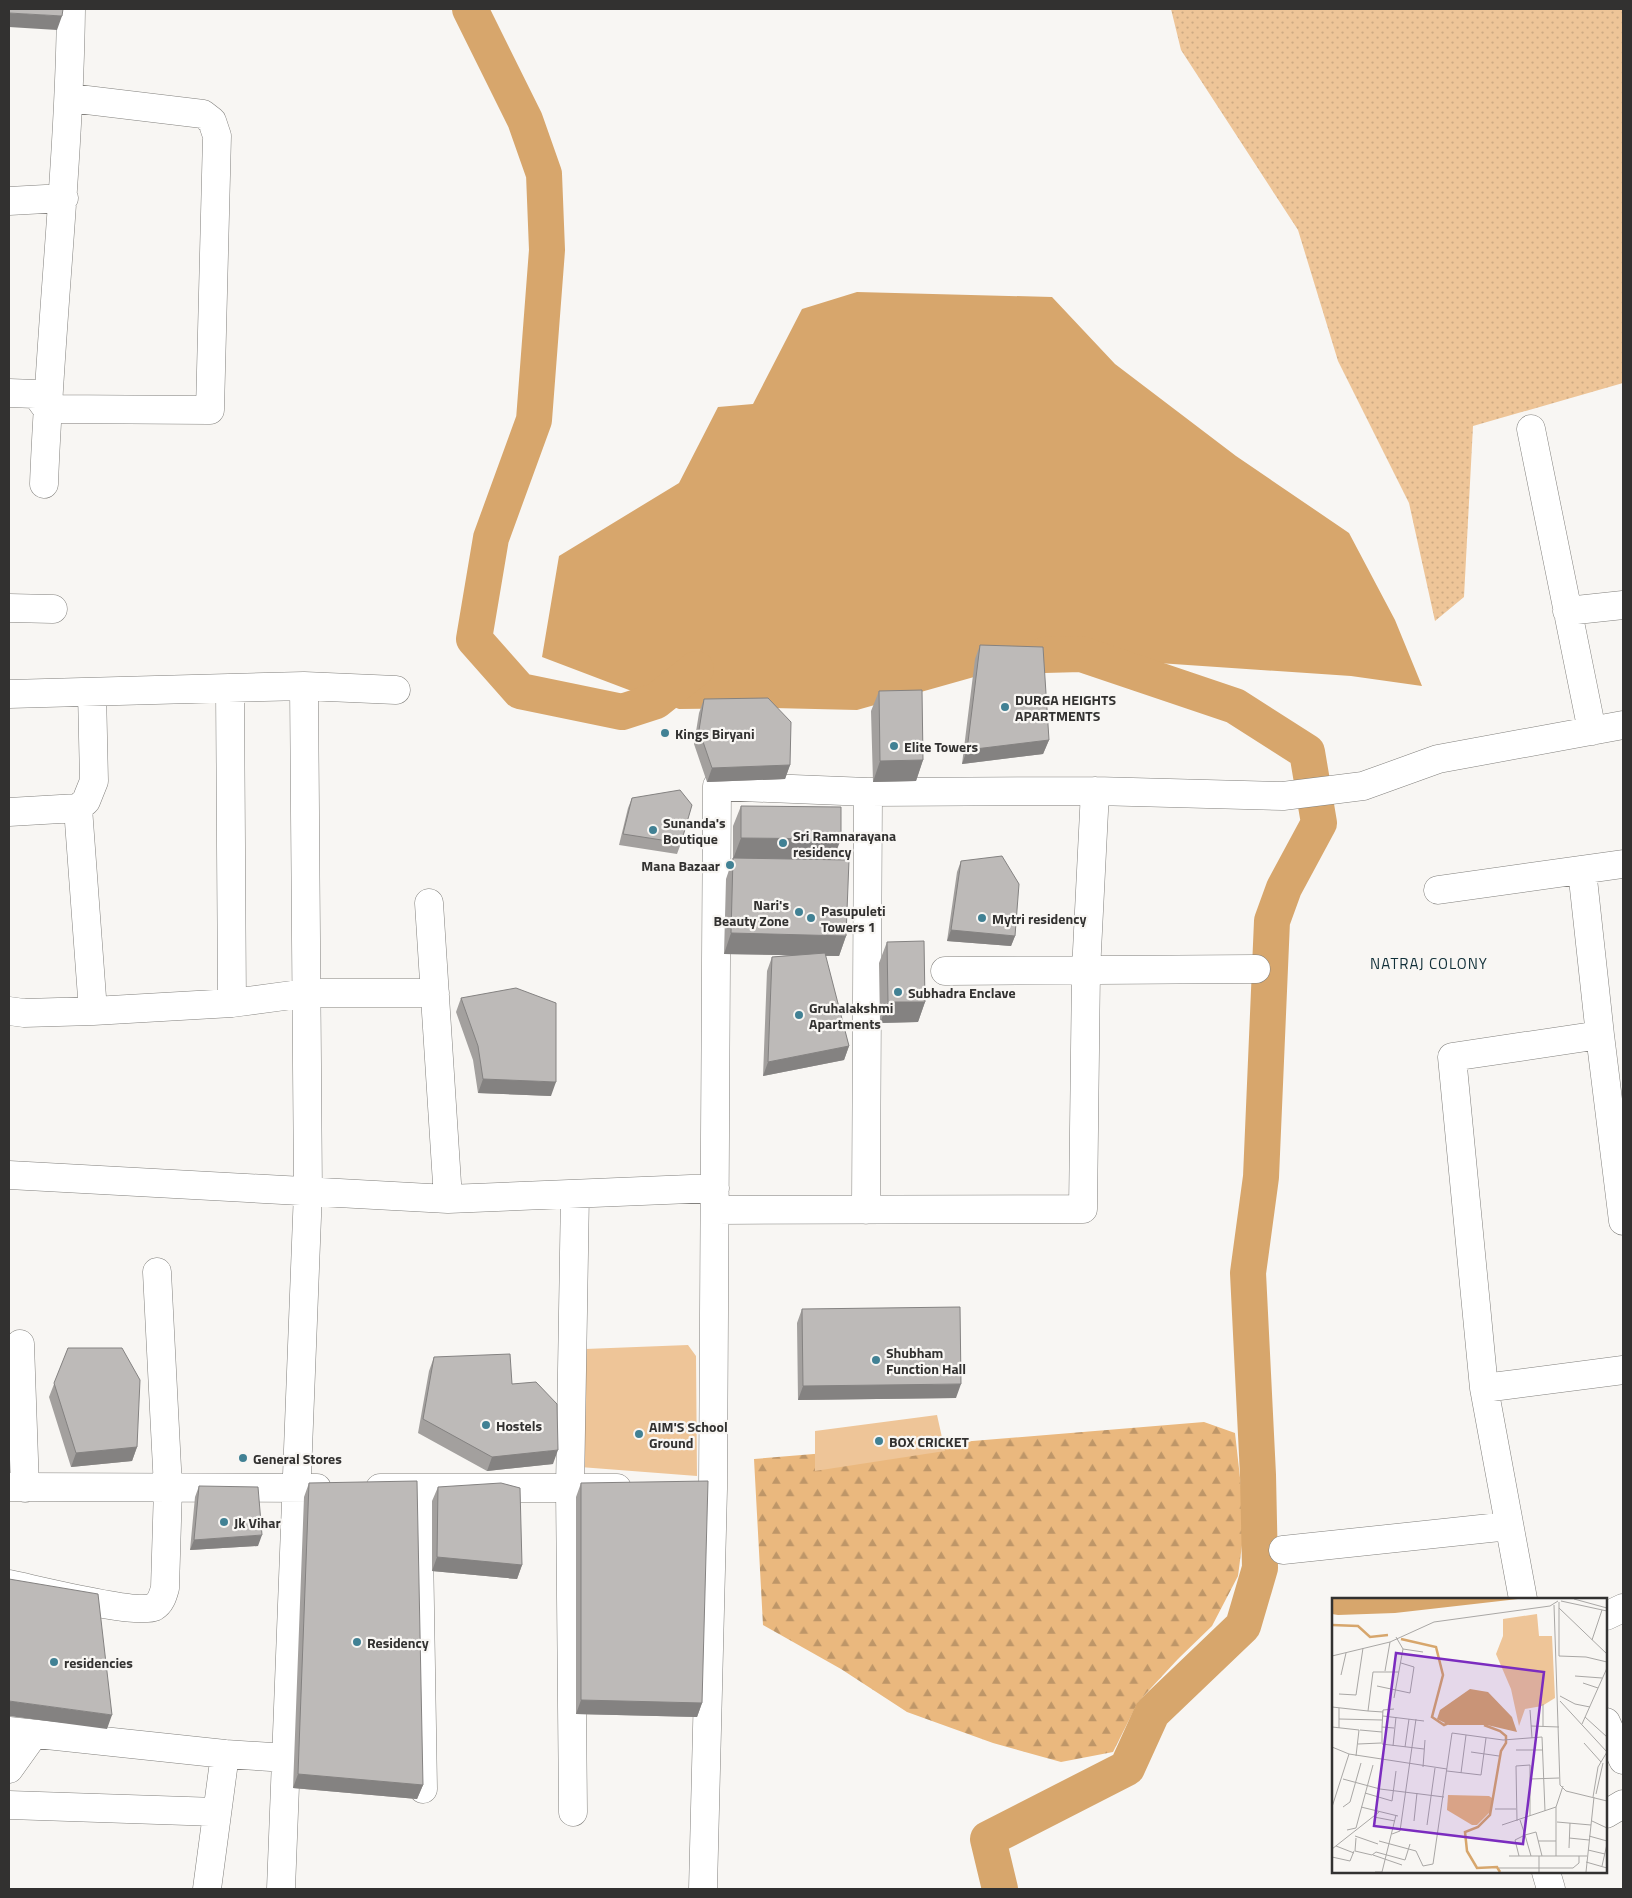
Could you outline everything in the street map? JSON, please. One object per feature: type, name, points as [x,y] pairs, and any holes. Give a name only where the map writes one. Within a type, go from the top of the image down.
[{"type":"street","points":[[44,484],[47,409],[70,98],[70,9]]},
{"type":"street","points":[[47,409],[210,410],[217,136],[212,121],[203,114],[70,98]]},
{"type":"street","points":[[9,202],[64,198]]},
{"type":"street","points":[[9,393],[36,394],[47,409]]},
{"type":"street","points":[[1531,429],[1592,731]]},
{"type":"street","points":[[1568,611],[1623,605]]},
{"type":"street","points":[[9,608],[53,609]]},
{"type":"street","points":[[281,1889],[308,1191],[304,686]]},
{"type":"street","points":[[9,694],[304,686],[396,690]]},
{"type":"street","points":[[230,688],[232,1003]]},
{"type":"street","points":[[9,812],[78,808],[86,801],[94,781],[92,692]]},
{"type":"street","points":[[702,1889],[713,1488],[717,786],[868,792],[1095,791],[1283,796],[1363,786],[1438,759],[1623,726]]},
{"type":"street","points":[[9,1176],[448,1199],[576,1194],[715,1199],[866,1210],[1083,1209],[1086,972],[1095,791]]},
{"type":"street","points":[[866,1210],[868,792]]},
{"type":"street","points":[[78,808],[93,1011]]},
{"type":"street","points":[[1438,890],[1623,864]]},
{"type":"street","points":[[1582,870],[1600,1035],[1621,1181],[1623,1221]]},
{"type":"street","points":[[429,903],[448,1199]]},
{"type":"street","points":[[945,971],[1086,972],[1256,969]]},
{"type":"street","points":[[9,1011],[24,1013],[93,1011],[232,1003],[307,993],[435,993]]},
{"type":"street","points":[[1523,1598],[1484,1388],[1452,1057],[1600,1035]]},
{"type":"street","points":[[573,1812],[570,1488],[576,1194]]},
{"type":"street","points":[[9,1584],[127,1608],[153,1608],[159,1604],[165,1588],[168,1488],[157,1272]]},
{"type":"street","points":[[20,1344],[17,1488],[646,1488]]},
{"type":"street","points":[[1484,1388],[1623,1370]]},
{"type":"street","points":[[418,1488],[423,1789]]},
{"type":"street","points":[[684,1488],[713,1488]]},
{"type":"street","points":[[1283,1550],[1509,1526]]},
{"type":"street","points":[[1607,1616],[1623,1608]]},
{"type":"street","points":[[1607,1724],[1623,1760]]},
{"type":"street","points":[[9,1769],[21,1733],[224,1754],[287,1758]]},
{"type":"street","points":[[207,1889],[224,1754]]},
{"type":"street","points":[[1607,1813],[1623,1804]]},
{"type":"street","points":[[9,1805],[217,1812]]},
{"type":"street","points":[[1546,1873],[1551,1889]]},
{"type":"shaded area","points":[[1171,9],[1623,9],[1623,383],[1473,426],[1464,597],[1435,621],[1409,503],[1338,361],[1298,230],[1181,50]]},
{"type":"shaded area","points":[[857,292],[1052,297],[1115,364],[1236,456],[1349,533],[1395,620],[1422,686],[1351,676],[1085,658],[974,677],[857,710],[773,708],[679,709],[542,657],[559,556],[679,483],[718,407],[753,404],[802,309]]},
{"type":"shaded area","name":"AIM'S School Ground","points":[[688,1345],[696,1356],[697,1476],[580,1467],[585,1349]]},
{"type":"shaded area","name":"BOX CRICKET","points":[[937,1415],[945,1451],[815,1471],[815,1431]]},
{"type":"green space","points":[[1204,1422],[1235,1433],[1245,1522],[1238,1576],[1212,1626],[1138,1702],[1113,1752],[1061,1762],[993,1743],[907,1712],[841,1669],[763,1625],[754,1459]]},
{"type":"building","points":[[9,9],[63,9],[62,16],[9,13]]},
{"type":"building","name":"DURGA HEIGHTS APARTMENTS","points":[[980,645],[1043,647],[1049,740],[967,750]]},
{"type":"building","points":[[922,690],[923,760],[880,761],[879,691]]},
{"type":"building","points":[[768,698],[791,722],[790,765],[712,768],[699,730],[704,699]]},
{"type":"building","name":"Sunanda's Boutique","points":[[680,790],[692,805],[681,843],[623,834],[632,798]]},
{"type":"building","points":[[741,806],[841,807],[841,839],[741,838]]},
{"type":"building","name":"Mytri residency","points":[[1002,856],[1019,884],[1015,936],[951,930],[961,861]]},
{"type":"building","points":[[733,858],[849,860],[846,936],[731,933]]},
{"type":"building","points":[[924,941],[925,1002],[888,1002],[887,942]]},
{"type":"building","name":"Gruhalakshmi Apartments","points":[[825,953],[849,1046],[768,1062],[772,957]]},
{"type":"building","points":[[516,988],[556,1003],[556,1082],[483,1079],[478,1046],[461,998]]},
{"type":"building","name":"Shubham Function Hall","points":[[960,1307],[961,1384],[803,1386],[802,1309]]},
{"type":"building","points":[[68,1348],[122,1348],[140,1380],[137,1447],[76,1453],[54,1383]]},
{"type":"building","name":"Hostels","points":[[510,1354],[512,1384],[536,1382],[557,1404],[558,1450],[492,1457],[423,1419],[434,1357]]},
{"type":"building","name":"Residency","points":[[417,1481],[423,1785],[298,1774],[309,1483]]},
{"type":"building","points":[[708,1481],[702,1703],[581,1700],[581,1483]]},
{"type":"building","points":[[501,1483],[520,1488],[522,1565],[437,1557],[438,1487]]},
{"type":"building","name":"Jk Vihar","points":[[199,1486],[258,1487],[262,1535],[194,1540]]},
{"type":"building","name":"residencies","points":[[9,1579],[98,1594],[112,1715],[9,1701]]},
{"type":"waterway","points":[[470,9],[525,120],[544,174],[547,250],[534,420],[491,538],[474,639],[520,691],[622,712],[656,701],[696,669]]},
{"type":"waterway","points":[[1000,1889],[988,1839],[1127,1768],[1152,1713],[1243,1626],[1260,1568],[1258,1475],[1248,1273],[1261,1177],[1272,921],[1284,888],[1319,823],[1307,752],[1235,706],[1081,654],[1044,655]]},
{"type":"place","name":"DURGA HEIGHTS APARTMENTS","points":[[1005,707]]},
{"type":"place","name":"Kings Biryani","points":[[665,733]]},
{"type":"place","name":"Elite Towers","points":[[894,746]]},
{"type":"place","name":"Sunanda's Boutique","points":[[653,830]]},
{"type":"place","name":"Sri Ramnarayana residency","points":[[783,843]]},
{"type":"place","name":"Mana Bazaar","points":[[730,865]]},
{"type":"place","name":"Nari's Beauty Zone","points":[[799,912]]},
{"type":"place","name":"Pasupuleti Towers 1","points":[[811,918]]},
{"type":"place","name":"Mytri residency","points":[[982,918]]},
{"type":"place","name":"Subhadra Enclave","points":[[898,992]]},
{"type":"place","name":"Gruhalakshmi Apartments","points":[[799,1015]]},
{"type":"place","name":"Shubham Function Hall","points":[[876,1360]]},
{"type":"place","name":"Hostels","points":[[486,1425]]},
{"type":"place","name":"AIM'S School Ground","points":[[639,1434]]},
{"type":"place","name":"BOX CRICKET","points":[[879,1441]]},
{"type":"place","name":"General Stores","points":[[243,1458]]},
{"type":"place","name":"Jk Vihar","points":[[224,1522]]},
{"type":"place","name":"Residency","points":[[357,1642]]},
{"type":"place","name":"residencies","points":[[54,1662]]},
{"type":"district","name":"NATRAJ COLONY","points":[[1429,963]]}]
